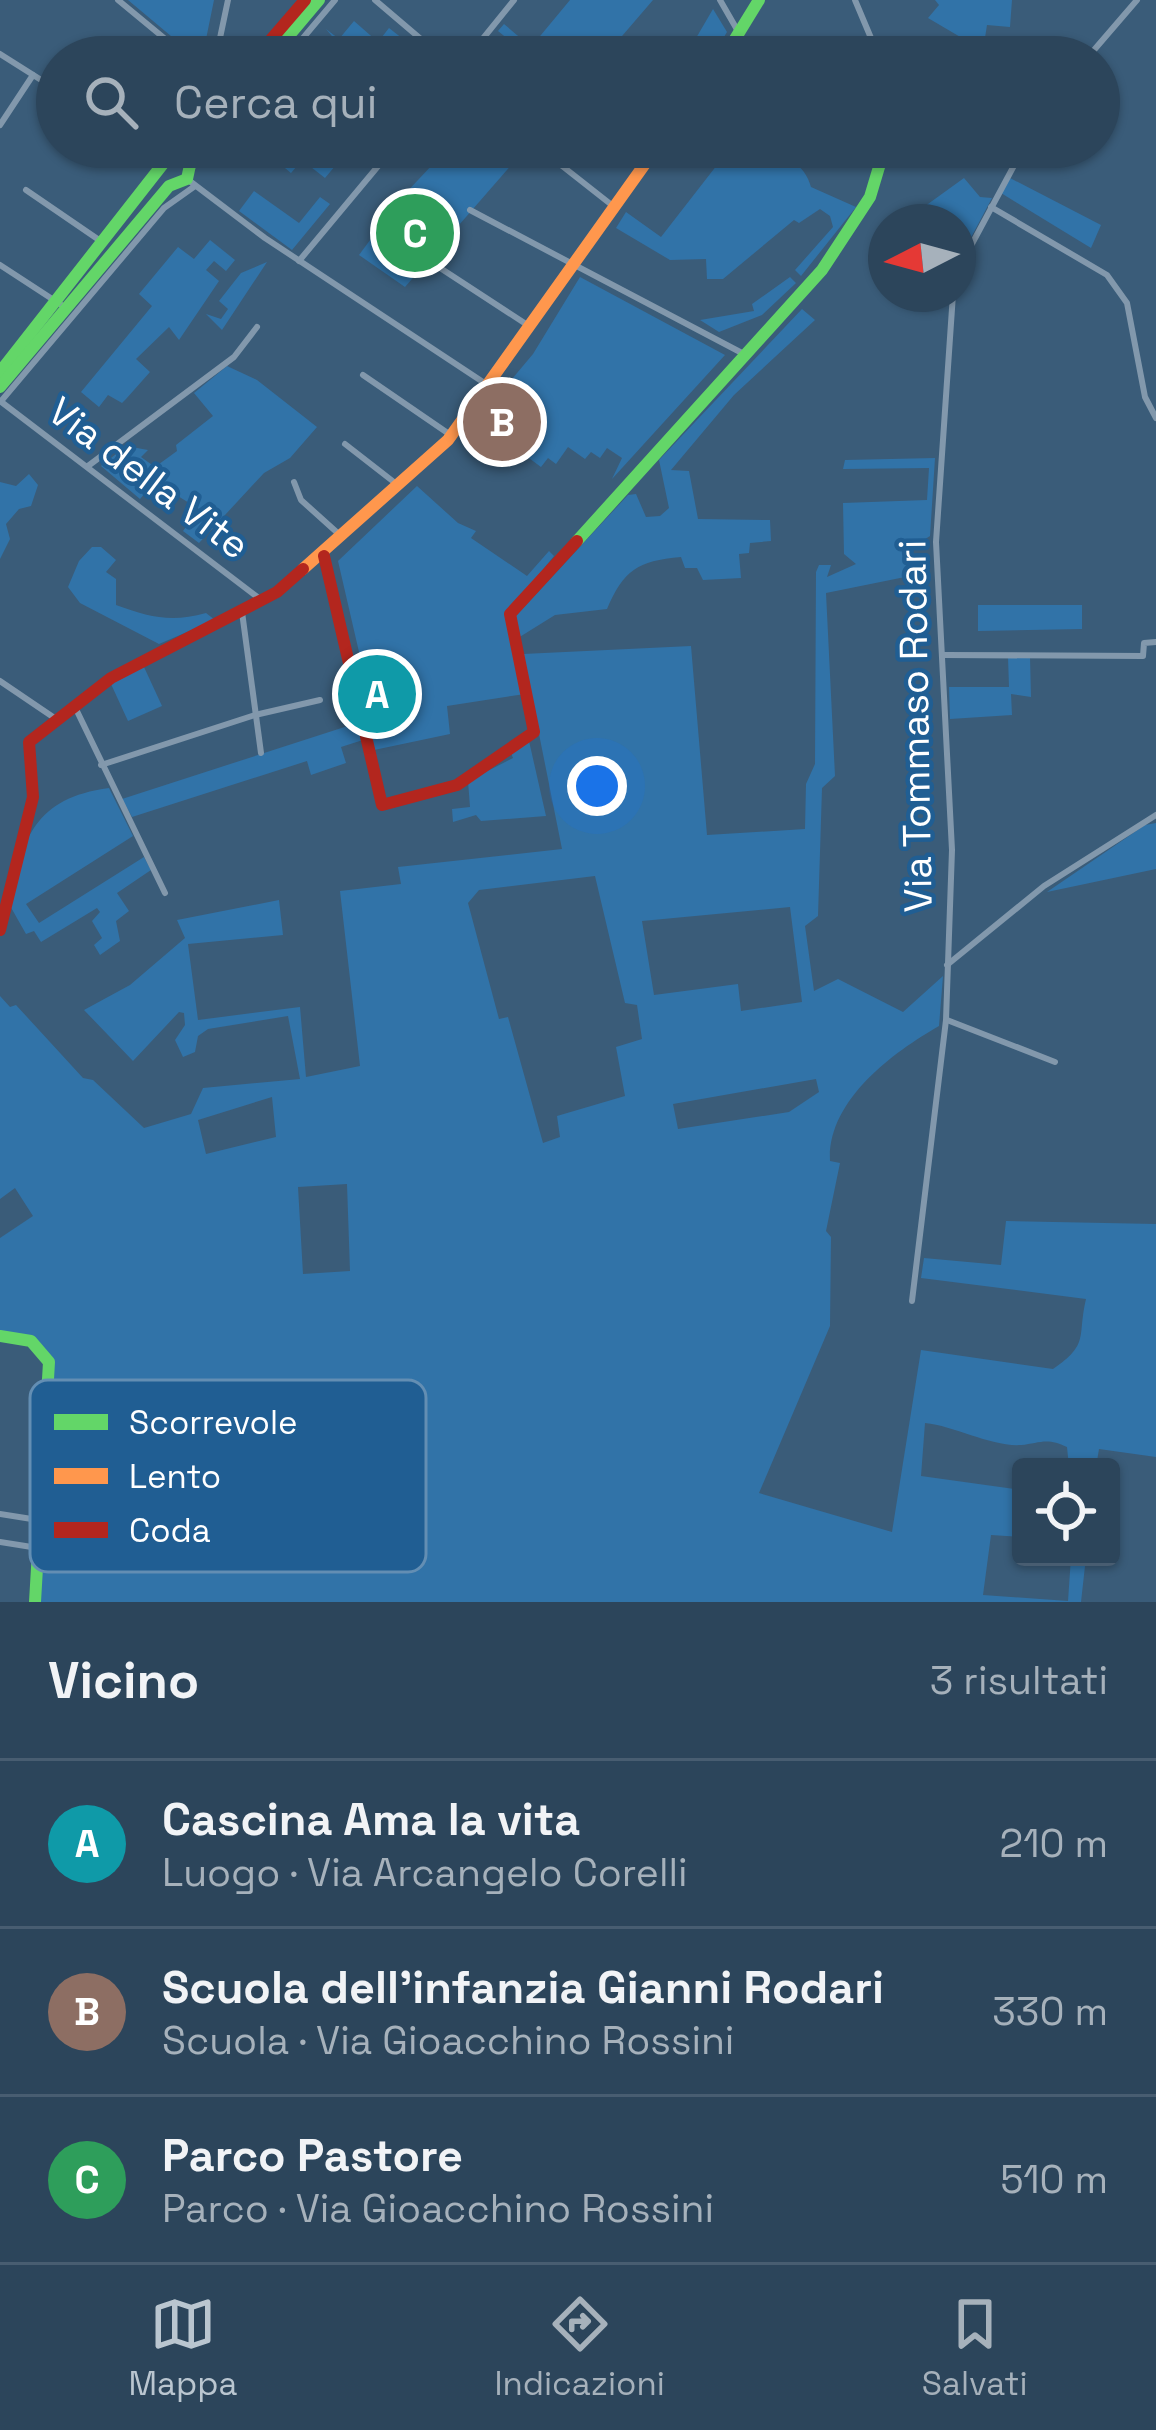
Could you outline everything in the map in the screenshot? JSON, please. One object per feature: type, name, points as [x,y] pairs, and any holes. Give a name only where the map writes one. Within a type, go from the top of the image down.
[{"type":"street","points":[[118,0],[162,36]]},
{"type":"street","points":[[221,36],[228,0]]},
{"type":"street","points":[[274,36],[304,0]]},
{"type":"street","points":[[289,36],[319,0]]},
{"type":"street","points":[[304,36],[335,0]]},
{"type":"street","points":[[375,0],[417,36]]},
{"type":"street","points":[[485,36],[514,0]]},
{"type":"street","points":[[720,0],[739,33]]},
{"type":"street","points":[[737,36],[759,0]]},
{"type":"street","points":[[855,0],[870,36]]},
{"type":"street","points":[[1106,36],[1137,0]]},
{"type":"street","points":[[0,54],[36,77]]},
{"type":"street","points":[[0,125],[33,75]]},
{"type":"street","points":[[0,387],[36,354],[104,243],[180,168]]},
{"type":"street","points":[[180,168],[299,261],[490,386]]},
{"type":"street","points":[[0,372],[180,168]]},
{"type":"street","points":[[0,401],[164,208],[180,168]]},
{"type":"street","points":[[299,261],[376,168]]},
{"type":"street","points":[[565,168],[614,206]]},
{"type":"street","points":[[0,930],[33,797],[26,748],[56,718],[121,672],[262,602],[324,556],[452,436],[532,328],[639,168]]},
{"type":"street","points":[[324,556],[382,805],[457,785],[534,733],[510,614],[842,244],[869,203],[880,168]]},
{"type":"street","points":[[976,236],[1012,168]]},
{"type":"street","points":[[26,190],[104,243]]},
{"type":"street","points":[[991,207],[1107,275],[1119,290],[1127,303],[1145,397],[1156,418]]},
{"type":"street","points":[[470,210],[742,352]]},
{"type":"street","points":[[431,262],[532,328]]},
{"type":"street","points":[[0,266],[63,305]]},
{"type":"street","name":"Via Tommaso Rodari","points":[[912,1301],[946,1020],[952,850],[936,542],[952,312]]},
{"type":"street","points":[[88,466],[234,357],[257,327]]},
{"type":"street","points":[[363,375],[452,436]]},
{"type":"street","name":"Via della Vite","points":[[0,401],[262,602]]},
{"type":"street","points":[[345,445],[399,486]]},
{"type":"street","points":[[294,482],[301,500],[343,538]]},
{"type":"street","points":[[242,612],[261,753]]},
{"type":"street","points":[[943,655],[1143,656],[1144,643],[1156,643]]},
{"type":"street","points":[[0,681],[56,718]]},
{"type":"street","points":[[101,765],[255,715],[320,700]]},
{"type":"street","points":[[74,704],[165,893]]},
{"type":"street","points":[[947,965],[1044,886],[1156,814]]},
{"type":"street","points":[[946,1020],[1055,1062]]},
{"type":"street","points":[[0,1336],[15,1338],[39,1352],[48,1380]]},
{"type":"street","points":[[0,1514],[30,1518]]},
{"type":"street","points":[[0,1542],[30,1547]]},
{"type":"street","points":[[35,1602],[37,1572]]},
{"type":"shaded area","points":[[128,0],[214,0],[207,36],[171,36]]},
{"type":"shaded area","points":[[570,0],[653,0],[622,36],[540,36]]},
{"type":"shaded area","points":[[935,0],[1012,0],[1010,27],[987,25],[985,36],[959,36],[928,18],[939,5]]},
{"type":"shaded area","points":[[713,9],[727,32],[725,36],[697,36]]},
{"type":"shaded area","points":[[354,21],[371,36],[342,36]]},
{"type":"shaded area","points":[[504,24],[518,36],[498,31]]},
{"type":"shaded area","points":[[312,168],[333,168],[325,178]]},
{"type":"shaded area","points":[[429,168],[509,168],[405,287],[359,255]]},
{"type":"shaded area","points":[[715,168],[801,168],[811,187],[856,207],[801,276],[795,270],[833,227],[830,216],[820,209],[799,223],[794,220],[723,279],[707,279],[706,259],[670,260],[616,228],[626,212],[661,237]]},
{"type":"shaded area","points":[[964,178],[980,197],[992,198],[976,228],[976,204],[928,204]]},
{"type":"shaded area","points":[[1010,178],[1101,225],[1091,248],[1001,193]]},
{"type":"shaded area","points":[[254,191],[299,223],[320,197],[330,204],[292,250],[239,211]]},
{"type":"shaded area","points":[[210,240],[235,260],[226,271],[214,261],[206,270],[219,281],[179,340],[169,327],[136,359],[150,372],[122,403],[108,395],[99,407],[81,392],[152,306],[139,294],[178,247],[194,259]]},
{"type":"shaded area","points":[[267,262],[222,330],[206,314],[221,319],[228,309],[219,301],[241,273]]},
{"type":"shaded area","points":[[580,277],[725,355],[612,479],[622,458],[607,448],[600,458],[591,452],[585,459],[568,447],[556,464],[548,458],[541,467],[518,450],[530,433],[512,420],[519,409],[496,398],[533,354]]},
{"type":"shaded area","points":[[790,277],[796,283],[762,315],[719,332],[700,320],[754,311],[752,304]]},
{"type":"shaded area","points":[[802,309],[815,320],[734,395],[671,470],[689,471],[698,519],[770,520],[771,541],[750,543],[749,553],[739,554],[741,578],[703,580],[697,568],[685,568],[681,557],[653,561],[626,576],[607,609],[555,615],[518,638],[514,618],[628,495],[636,494],[646,517],[660,516],[669,508],[659,460]]},
{"type":"shaded area","points":[[227,366],[257,380],[317,427],[290,458],[264,473],[199,543],[183,531],[199,509],[155,482],[140,499],[101,466],[126,446],[148,450],[141,457],[155,467],[177,451],[176,445],[213,416],[194,393]]},
{"type":"shaded area","points":[[935,458],[930,536],[908,550],[910,576],[826,593],[835,776],[822,788],[818,916],[805,926],[814,991],[838,979],[903,1012],[943,976],[939,1026],[883,1065],[839,1118],[830,1161],[840,1163],[826,1231],[831,1237],[830,1326],[759,1493],[892,1532],[921,1350],[1053,1369],[1077,1346],[1086,1299],[921,1278],[924,1258],[1001,1265],[1006,1221],[1156,1224],[1156,1457],[1099,1449],[1098,1458],[1068,1458],[1067,1447],[1060,1444],[1010,1445],[925,1423],[921,1476],[1012,1489],[1012,1536],[991,1535],[983,1595],[1068,1601],[1070,1566],[1085,1566],[1081,1602],[38,1602],[40,1572],[426,1572],[426,1380],[51,1380],[52,1361],[33,1340],[0,1334],[0,1238],[33,1216],[15,1188],[0,1199],[0,996],[10,1007],[16,1005],[83,1078],[93,1080],[144,1128],[191,1114],[203,1088],[300,1079],[288,1016],[208,1029],[198,1036],[195,1052],[183,1057],[175,1040],[185,1025],[184,1013],[179,1012],[133,1061],[84,1010],[130,985],[185,938],[177,920],[279,900],[283,935],[188,944],[198,1020],[300,1007],[306,1077],[360,1066],[340,891],[401,884],[398,867],[562,849],[523,654],[691,646],[707,835],[805,829],[806,784],[815,764],[816,572],[819,565],[831,565],[827,577],[856,564],[844,554],[843,503],[927,500],[929,468],[843,469],[845,460]],"holes":[[[595,876],[625,1003],[637,1005],[642,1039],[616,1047],[625,1096],[557,1116],[560,1137],[543,1143],[508,1017],[499,1019],[468,903],[479,890]],[[790,907],[802,1002],[741,1011],[738,984],[654,995],[642,921]],[[816,1079],[819,1092],[789,1112],[678,1129],[673,1104]],[[272,1097],[276,1137],[206,1154],[198,1120]],[[347,1184],[350,1271],[303,1274],[298,1187]]]},
{"type":"shaded area","points":[[29,474],[38,485],[31,506],[19,509],[6,524],[10,539],[0,559],[0,482],[16,486]]},
{"type":"shaded area","points":[[417,486],[458,523],[476,531],[471,538],[527,576],[549,551],[554,556],[511,608],[525,694],[447,706],[450,734],[374,750],[362,703],[395,697],[395,688],[368,691],[338,561]]},
{"type":"shaded area","points":[[92,547],[101,547],[116,560],[106,572],[116,579],[116,605],[160,617],[206,613],[215,620],[159,644],[80,603],[68,587],[79,561]]},
{"type":"shaded area","points":[[978,605],[1082,605],[1082,629],[978,631]]},
{"type":"shaded area","points":[[1008,657],[1030,657],[1031,697],[1011,694],[1012,715],[950,719],[949,687],[1009,687]]},
{"type":"shaded area","points":[[144,667],[162,706],[128,721],[111,684]]},
{"type":"shaded area","points":[[357,723],[363,740],[341,747],[346,763],[311,775],[307,761],[132,817],[122,799]]},
{"type":"shaded area","points":[[529,741],[546,816],[481,821],[476,815],[453,822],[452,809],[470,807],[468,781],[513,758],[511,753]]},
{"type":"shaded area","points":[[109,788],[133,836],[26,904],[39,923],[144,857],[151,870],[117,893],[129,911],[116,921],[120,941],[100,955],[94,945],[102,938],[92,921],[100,912],[97,908],[41,942],[34,931],[26,934],[9,904],[27,841],[48,812],[64,801]]},
{"type":"shaded area","points":[[1156,823],[1156,869],[1047,892],[1145,825]]},
{"type":"traffic: fast","points":[[289,36],[319,0]]},
{"type":"traffic: fast","points":[[737,36],[759,0]]},
{"type":"traffic: fast","points":[[0,372],[160,168]]},
{"type":"traffic: fast","points":[[0,387],[169,186],[187,179],[189,168]]},
{"type":"traffic: fast","points":[[577,541],[822,270],[870,197],[879,168]]},
{"type":"traffic: fast","points":[[0,1336],[31,1341],[49,1362],[48,1380]]},
{"type":"traffic: fast","points":[[35,1602],[37,1572]]},
{"type":"traffic: slow","points":[[303,569],[448,440],[642,168]]},
{"type":"traffic: jam","points":[[274,36],[305,0]]},
{"type":"traffic: jam","points":[[324,556],[382,805],[457,785],[534,732],[510,614],[577,541]]},
{"type":"traffic: jam","points":[[0,930],[33,797],[29,742],[111,678],[277,592],[303,569]]},
{"type":"place","name":"Parco Pastore","points":[[415,233]]},
{"type":"place","name":"Scuola dell’infanzia Gianni Rodari","points":[[502,422]]},
{"type":"place","name":"Cascina Ama la vita","points":[[377,694]]}]
